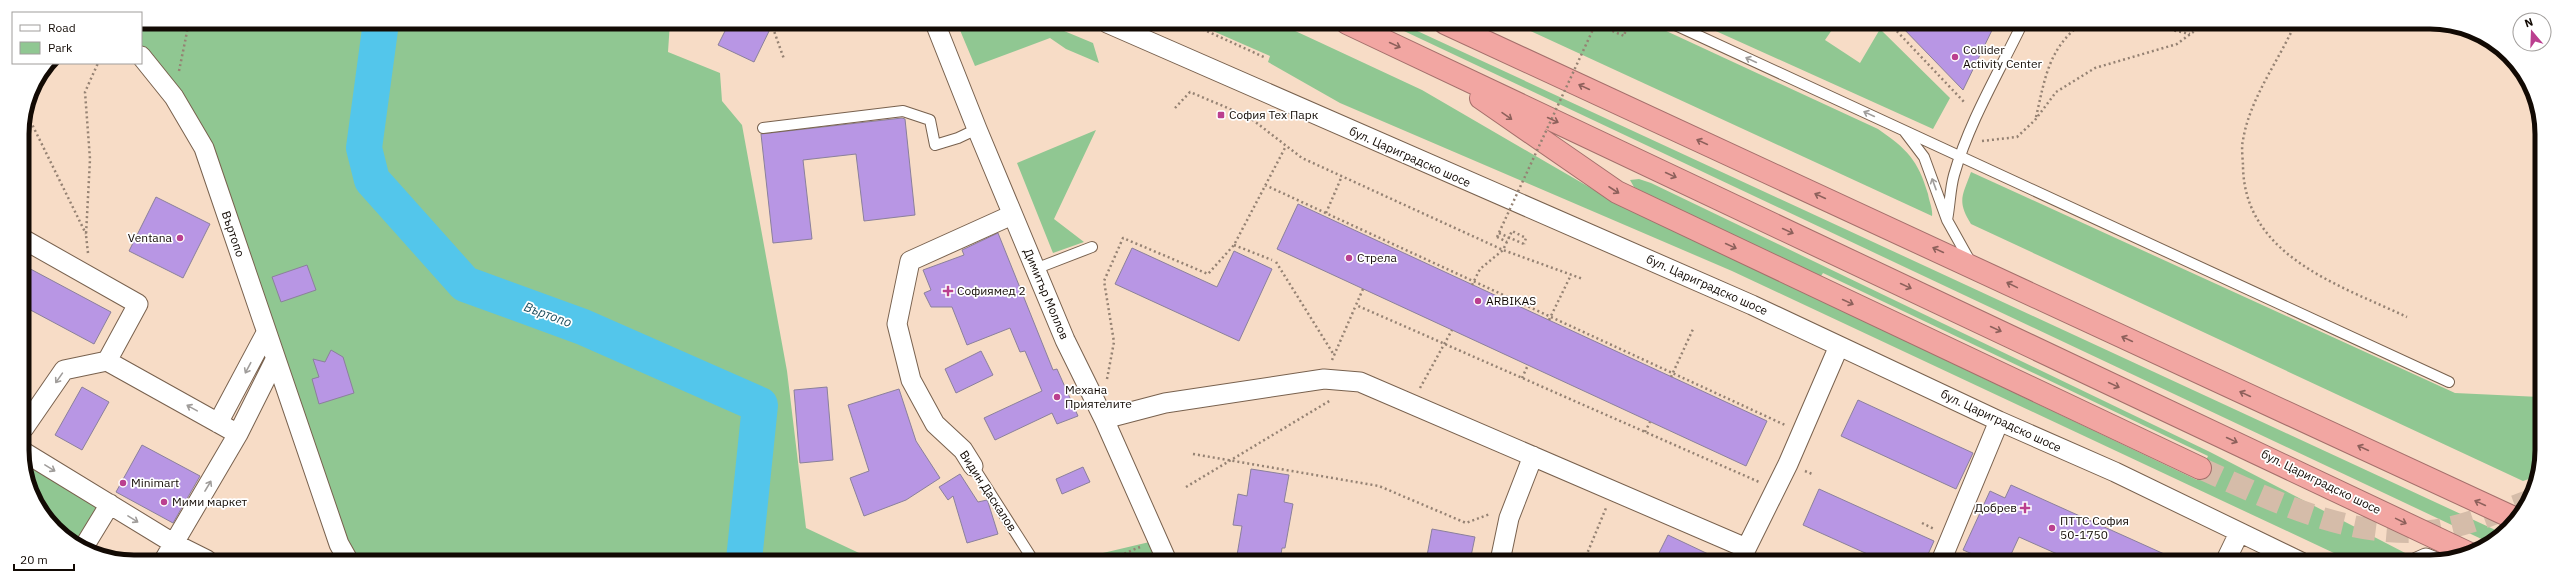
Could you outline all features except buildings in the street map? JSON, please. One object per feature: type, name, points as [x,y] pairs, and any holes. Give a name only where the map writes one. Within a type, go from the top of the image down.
[{"type":"highway","name":"бул. Цариградско шосе","points":[[1360,29],[2461,550]]},
{"type":"highway","points":[[1458,29],[2511,517]]},
{"type":"highway","points":[[1429,62],[1617,192],[2200,468]]},
{"type":"street","name":"Димитър Моллов","points":[[937,29],[976,129],[1065,340],[1104,419],[1163,555]]},
{"type":"street","name":"бул. Цариградско шосе","points":[[1121,29],[1507,199],[1659,263],[1999,422],[2115,472],[2286,555]]},
{"type":"street","name":"Въртопо","points":[[142,57],[174,97],[204,148],[275,360],[339,544],[345,555]]},
{"type":"street","name":"Видин Даскалов","points":[[973,466],[963,450],[935,424],[911,380],[897,324],[910,261],[1012,215]]},
{"type":"street","points":[[29,242],[138,304],[107,361]]},
{"type":"street","points":[[218,423],[266,333]]},
{"type":"street","points":[[1104,419],[1165,403],[1324,379],[1360,382],[1612,491],[1743,555],[1802,432],[1839,346]]},
{"type":"street","points":[[167,555],[238,434],[275,360]]},
{"type":"street","points":[[29,421],[64,370],[107,361],[238,434]]},
{"type":"street","points":[[1944,555],[1999,422]]},
{"type":"street","points":[[29,455],[174,543],[197,555]]},
{"type":"street","points":[[1501,555],[1509,518],[1533,456]]},
{"type":"street","points":[[87,543],[110,504]]},
{"type":"street","points":[[2228,555],[2239,533]]},
{"type":"lane","points":[[1684,29],[2450,382]]},
{"type":"lane","points":[[1947,220],[1954,176],[1960,156],[2020,29]]},
{"type":"lane","points":[[763,128],[903,111],[930,120],[935,145],[958,138],[976,129]]},
{"type":"lane","points":[[1904,130],[1924,157],[1947,220],[1973,267]]},
{"type":"lane","points":[[1035,269],[1092,247]]},
{"type":"lane","name":"Видин Даскалов","points":[[973,466],[1031,555]]},
{"type":"path","points":[[174,97],[188,29]]},
{"type":"path","points":[[775,29],[774,31],[784,59]]},
{"type":"path","points":[[1202,29],[1266,58]]},
{"type":"path","points":[[1507,242],[1497,238],[1499,233],[1593,29]]},
{"type":"path","points":[[1607,29],[1624,36],[1626,29]]},
{"type":"path","points":[[1895,29],[1978,116]]},
{"type":"path","points":[[2035,120],[2050,59],[2075,29]]},
{"type":"path","points":[[2168,29],[2190,34]]},
{"type":"path","points":[[1966,143],[2017,137],[2035,120],[2056,92],[2095,68],[2177,44],[2197,29]]},
{"type":"path","points":[[2292,29],[2259,92],[2243,140],[2244,186],[2253,215],[2276,245],[2319,276],[2407,317]]},
{"type":"path","points":[[91,278],[86,235],[90,160],[85,92],[98,64]]},
{"type":"path","points":[[1175,108],[1190,92],[1249,117],[1302,158],[1503,250],[1583,279]]},
{"type":"path","points":[[30,120],[86,235]]},
{"type":"path","points":[[1114,342],[1104,281],[1124,238],[1208,274],[1234,245],[1286,146]]},
{"type":"path","points":[[1326,213],[1342,176]]},
{"type":"path","points":[[1265,185],[1802,432]]},
{"type":"path","points":[[1472,285],[1480,269],[1503,250],[1507,242],[1512,231],[1526,238],[1524,244],[1499,233]]},
{"type":"path","points":[[1384,244],[1385,240]]},
{"type":"path","points":[[1234,245],[1272,260]]},
{"type":"path","points":[[1276,262],[1334,355]]},
{"type":"path","points":[[1549,320],[1571,275]]},
{"type":"path","points":[[1324,379],[1363,289]]},
{"type":"path","points":[[1356,305],[1775,489]]},
{"type":"path","points":[[1671,377],[1694,328]]},
{"type":"path","points":[[1411,404],[1446,344],[1452,330]]},
{"type":"path","points":[[1522,378],[1528,365]]},
{"type":"path","points":[[1186,488],[1333,399]]},
{"type":"path","points":[[1645,432],[1650,422]]},
{"type":"path","points":[[1193,454],[1379,486],[1466,523],[1494,513],[1509,518]]},
{"type":"path","points":[[1586,555],[1612,491]]},
{"type":"path","points":[[1922,523],[1928,526]]},
{"type":"path","points":[[1121,555],[1139,548]]},
{"type":"green space","points":[[142,29],[670,29],[668,52],[720,73],[722,101],[742,125],[787,371],[806,528],[863,555],[346,555],[204,148],[142,57]]},
{"type":"green space","points":[[960,29],[1059,29],[1093,43],[1099,63],[1066,49],[1050,38],[975,66]]},
{"type":"green space","points":[[1214,29],[1291,29],[1422,90],[1620,205],[2197,480],[2208,456],[1823,273],[1821,276],[1660,201],[1634,187],[1630,180],[1639,179],[1651,183],[2210,452],[2409,555],[2338,555],[1732,271],[1340,103],[1268,62],[1270,56],[1213,31]]},
{"type":"green space","points":[[1400,29],[1413,29],[2497,531],[2484,540]]},
{"type":"green space","points":[[1526,29],[1662,29],[1878,129],[1904,149],[1920,172],[1928,194],[1932,216]]},
{"type":"green space","points":[[1711,29],[1833,29],[1825,40],[1860,63],[1880,29],[1950,98],[1933,129]]},
{"type":"green space","points":[[1096,130],[1054,219],[1084,242],[1053,253],[1017,163]]},
{"type":"green space","points":[[1971,172],[2455,393],[2535,397],[2535,457],[2531,478],[2523,481],[1971,224],[1962,204],[1965,187]]},
{"type":"green space","points":[[29,455],[110,504],[86,543],[82,541],[60,524],[43,502],[35,484]]},
{"type":"green space","points":[[1158,540],[1164,555],[1094,555]]},
{"type":"waterway","name":"Въртопо","points":[[380,29],[364,148],[372,180],[465,284],[583,327],[760,405],[745,555]]},
{"type":"tunnel","points":[[2200,468],[2283,504],[2340,523],[2370,529],[2400,532],[2443,529],[2480,519],[2519,505]]},
{"type":"place","name":"Collider Activity Center","points":[[1955,57]]},
{"type":"place","name":"София Тех Парк","points":[[1221,115]]},
{"type":"place","name":"Ventana","points":[[180,238]]},
{"type":"place","name":"Стрела","points":[[1349,258]]},
{"type":"place","name":"Софиямед 2","points":[[948,291]]},
{"type":"place","name":"ARBIKAS","points":[[1478,301]]},
{"type":"place","name":"Механа Приятелите","points":[[1057,397]]},
{"type":"place","name":"Minimart","points":[[123,483]]},
{"type":"place","name":"Мими маркет","points":[[164,502]]},
{"type":"place","name":"Добрев","points":[[2025,508]]},
{"type":"place","name":"ПТТС София 50-1750","points":[[2052,528]]}]
